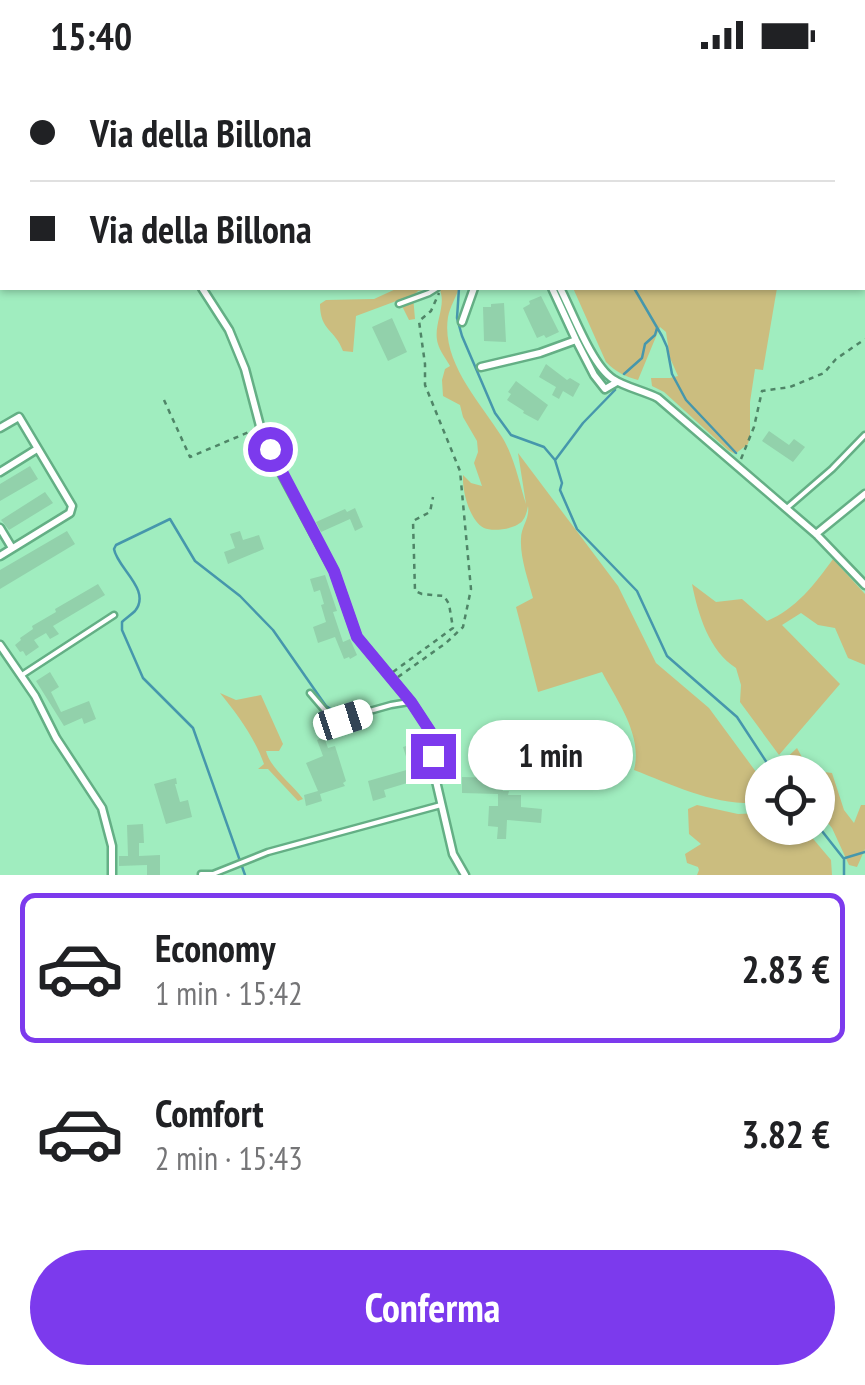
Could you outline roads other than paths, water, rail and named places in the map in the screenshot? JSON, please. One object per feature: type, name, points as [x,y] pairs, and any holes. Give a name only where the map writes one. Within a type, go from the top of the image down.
[{"type":"street","points":[[203,290],[229,330],[261,427],[334,571],[357,637],[430,731],[436,781],[454,854],[466,875]]},
{"type":"street","points":[[462,322],[473,290]]},
{"type":"street","points":[[553,290],[601,370],[617,382],[658,398],[816,534],[865,585]]},
{"type":"street","points":[[561,290],[594,374],[605,388],[617,382]]},
{"type":"street","points":[[481,368],[540,354],[580,339]]},
{"type":"street","points":[[0,428],[18,417],[72,506],[70,514],[0,556]]},
{"type":"street","points":[[0,472],[38,449]]},
{"type":"street","points":[[816,534],[865,494]]},
{"type":"street","points":[[1,532],[12,548]]},
{"type":"street","points":[[0,645],[36,696],[56,738],[102,808],[112,846],[112,875]]},
{"type":"lane","points":[[399,304],[435,290]]},
{"type":"lane","points":[[787,508],[832,470],[865,435]]},
{"type":"lane","points":[[22,676],[114,615]]},
{"type":"lane","points":[[310,693],[334,721],[411,702]]},
{"type":"lane","points":[[201,874],[212,874],[268,852],[442,805]]},
{"type":"waterway","points":[[459,290],[457,318],[462,336],[495,413],[511,435],[544,447],[555,460],[562,483],[560,490],[577,529],[637,591],[667,656],[737,717],[762,755]]},
{"type":"waterway","points":[[635,290],[662,336],[672,374],[686,400],[736,453]]},
{"type":"waterway","points":[[624,374],[642,358],[645,344],[657,328]]},
{"type":"waterway","points":[[556,459],[615,390]]},
{"type":"waterway","points":[[245,875],[193,728],[143,678],[122,630],[122,622],[135,611],[139,595],[116,556],[116,545],[170,519],[195,561],[240,596],[273,630],[326,706],[335,712],[352,708]]},
{"type":"waterway","points":[[833,845],[844,859]]},
{"type":"waterway","points":[[845,858],[865,852]]},
{"type":"waterway","points":[[844,860],[844,875]]}]
